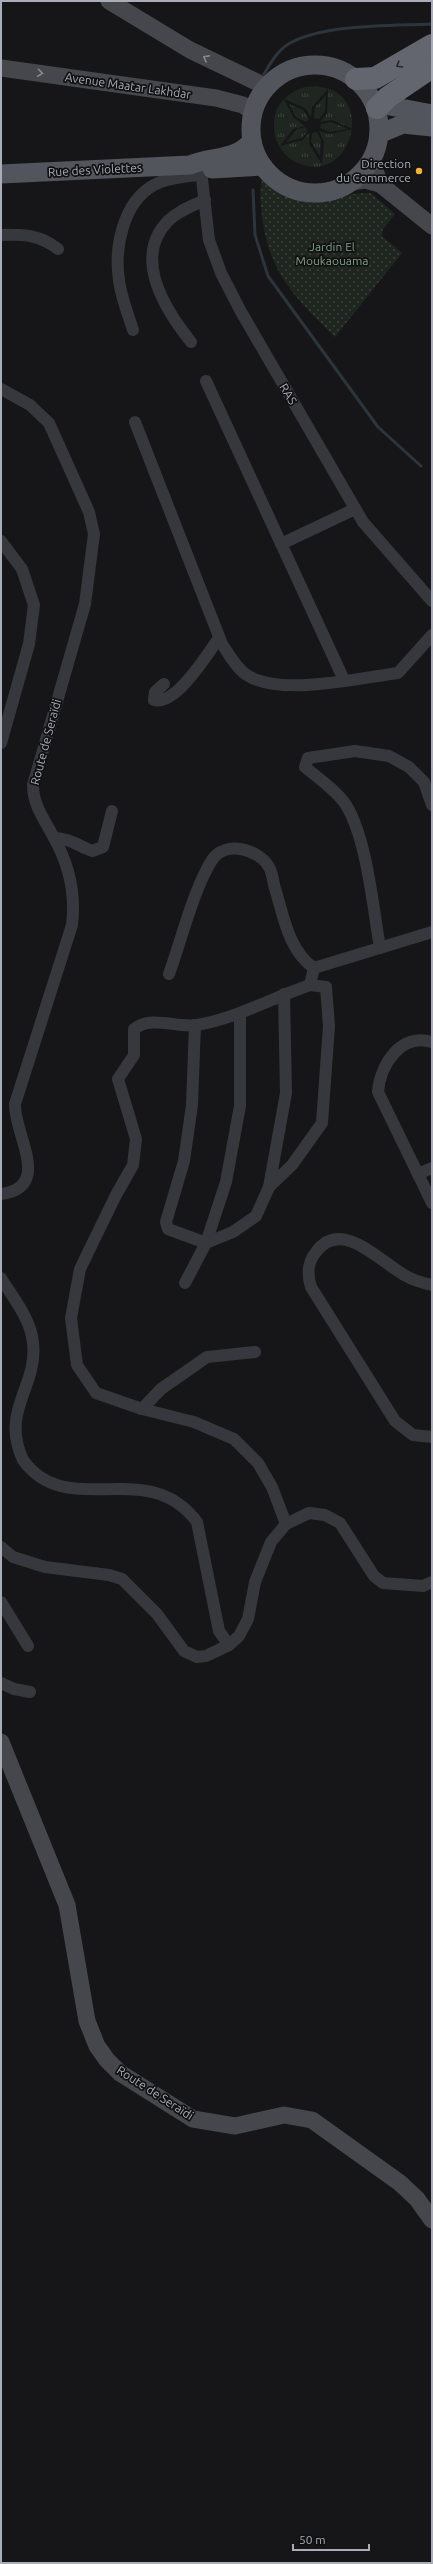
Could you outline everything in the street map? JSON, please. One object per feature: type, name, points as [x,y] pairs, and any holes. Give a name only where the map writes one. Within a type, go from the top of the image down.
[{"type":"highway","points":[[356,79],[375,78],[432,45]]},
{"type":"highway","points":[[377,106],[388,96],[432,67]]},
{"type":"main road","points":[[109,1],[226,69],[267,87]]},
{"type":"main road","points":[[351,182],[363,172],[371,160],[379,134],[377,106],[364,87],[356,79],[339,69],[320,65],[300,66],[282,74],[267,87],[253,112],[252,141],[263,166],[277,180],[301,190],[314,193],[333,190],[351,182],[365,180],[380,184],[432,226]]},
{"type":"main road","name":"Avenue Maatar Lakhdar","points":[[1,68],[216,98],[242,105],[253,112]]},
{"type":"main road","points":[[216,98],[224,96],[230,89],[231,81],[226,69]]},
{"type":"main road","points":[[377,106],[432,114]]},
{"type":"main road","points":[[379,134],[403,124],[432,126]]},
{"type":"main road","points":[[198,167],[231,157],[244,150],[252,141]]},
{"type":"main road","points":[[371,160],[380,184]]},
{"type":"main road","points":[[198,167],[263,166]]},
{"type":"main road","name":"Rue des Violettes","points":[[1,174],[198,167]]},
{"type":"main road","name":"Route de Seraïdi","points":[[1,1742],[67,1905],[87,2021],[97,2046],[107,2060],[120,2073],[193,2119],[235,2126],[284,2115],[312,2120],[400,2182],[417,2199],[432,2220]]},
{"type":"street","name":"RAS","points":[[198,167],[205,200],[210,240],[221,273],[363,522],[432,600]]},
{"type":"street","points":[[133,330],[119,280],[118,253],[128,214],[143,193],[153,186],[198,167]]},
{"type":"street","points":[[191,342],[173,319],[163,300],[151,261],[156,239],[168,221],[205,200]]},
{"type":"street","points":[[1,235],[27,234],[47,240],[58,249]]},
{"type":"street","points":[[206,381],[344,680]]},
{"type":"street","name":"Route de Seraïdi","points":[[1,389],[30,405],[49,423],[89,512],[94,534],[85,604],[33,785],[37,808],[54,838],[69,873],[73,890],[72,925],[15,1104],[16,1124],[29,1160],[30,1171],[19,1188],[10,1193],[1,1194]]},
{"type":"street","points":[[135,422],[220,638],[244,673],[266,683],[290,687],[398,673],[432,635]]},
{"type":"street","points":[[281,544],[355,509]]},
{"type":"street","points":[[1,541],[22,569],[34,605],[28,644],[1,743]]},
{"type":"street","points":[[164,684],[155,692],[154,700],[164,699],[183,687],[220,638]]},
{"type":"street","points":[[380,948],[361,846],[353,820],[345,804],[305,767],[306,762],[308,758],[355,751],[389,756],[409,767],[424,782],[432,805]]},
{"type":"street","points":[[54,838],[67,838],[92,851],[103,847],[112,811]]},
{"type":"street","points":[[169,974],[204,877],[213,858],[229,848],[250,850],[269,867],[292,943],[304,961],[314,968]]},
{"type":"street","points":[[314,968],[432,932]]},
{"type":"street","points":[[310,985],[314,968]]},
{"type":"street","points":[[269,1187],[292,1165],[322,1123],[329,1026],[326,987],[310,985],[284,994],[260,1007],[240,1014],[195,1025],[150,1022],[141,1024],[134,1029],[134,1055],[118,1079],[136,1139],[133,1165],[116,1195],[80,1269],[71,1318],[77,1365],[96,1394],[142,1409],[194,1422],[234,1439],[258,1463],[272,1487],[286,1524]]},
{"type":"street","points":[[195,1025],[192,1105],[188,1137],[184,1161],[166,1222],[168,1229],[206,1243],[234,1232],[256,1216],[269,1187],[286,1093],[284,994]]},
{"type":"street","points":[[185,1282],[206,1243],[226,1182],[240,1106],[240,1014]]},
{"type":"street","points":[[432,1042],[426,1040],[405,1044],[389,1059],[379,1076],[378,1084],[378,1092],[432,1203]]},
{"type":"street","points":[[418,1174],[432,1168]]},
{"type":"street","points":[[432,1285],[406,1276],[362,1246],[347,1240],[331,1241],[318,1250],[309,1263],[308,1271],[311,1287],[395,1421],[413,1435],[432,1437]]},
{"type":"street","points":[[1,1278],[28,1324],[33,1344],[30,1366],[11,1413],[12,1438],[17,1450],[34,1473],[60,1487],[146,1490],[169,1496],[188,1510],[197,1522],[219,1631],[229,1645]]},
{"type":"street","points":[[142,1409],[161,1390],[207,1357],[255,1352]]},
{"type":"street","points":[[1,1547],[13,1557],[45,1567],[109,1575],[122,1579],[157,1614],[184,1651],[192,1656],[206,1656],[229,1645],[239,1636],[248,1619],[255,1582],[271,1542],[286,1524],[309,1513],[326,1515],[340,1523],[346,1530],[370,1571],[378,1580],[389,1584],[423,1586],[432,1582]]},
{"type":"street","points":[[1,1602],[28,1646]]},
{"type":"street","points":[[1,1683],[14,1689],[30,1692]]},
{"type":"green space","points":[[305,87],[329,89],[345,100],[352,116],[351,128],[332,120],[320,122],[327,113],[328,89],[312,107],[311,117],[305,108],[284,99],[299,89]]},
{"type":"green space","points":[[326,95],[325,111],[319,119],[314,118],[315,107]]},
{"type":"green space","points":[[284,99],[294,118],[305,126],[293,129],[280,146],[303,140],[310,132],[309,144],[322,164],[324,142],[319,131],[330,134],[351,129],[351,134],[344,150],[331,163],[314,167],[292,160],[281,149],[276,139],[274,129],[276,110]]},
{"type":"green space","points":[[289,104],[303,110],[309,119],[306,122],[296,117]]},
{"type":"green space","points":[[331,122],[348,129],[330,132],[320,128],[321,124]]},
{"type":"green space","points":[[306,127],[308,131],[302,138],[286,142],[297,129]]},
{"type":"green space","points":[[317,132],[321,140],[320,156],[311,142],[312,133]]},
{"type":"green space","name":"Jardin El Moukaouama","points":[[262,180],[289,195],[311,200],[351,194],[371,193],[395,214],[383,229],[382,236],[402,253],[335,337],[308,310],[286,284],[278,270],[271,254],[262,217],[260,194]]},
{"type":"waterway","points":[[264,74],[283,48],[292,42],[307,36],[323,32],[360,27],[432,24]]},
{"type":"waterway","points":[[253,190],[255,235],[268,276],[378,427],[421,466]]},
{"type":"place","name":"Direction du Commerce","points":[[419,171]]}]
